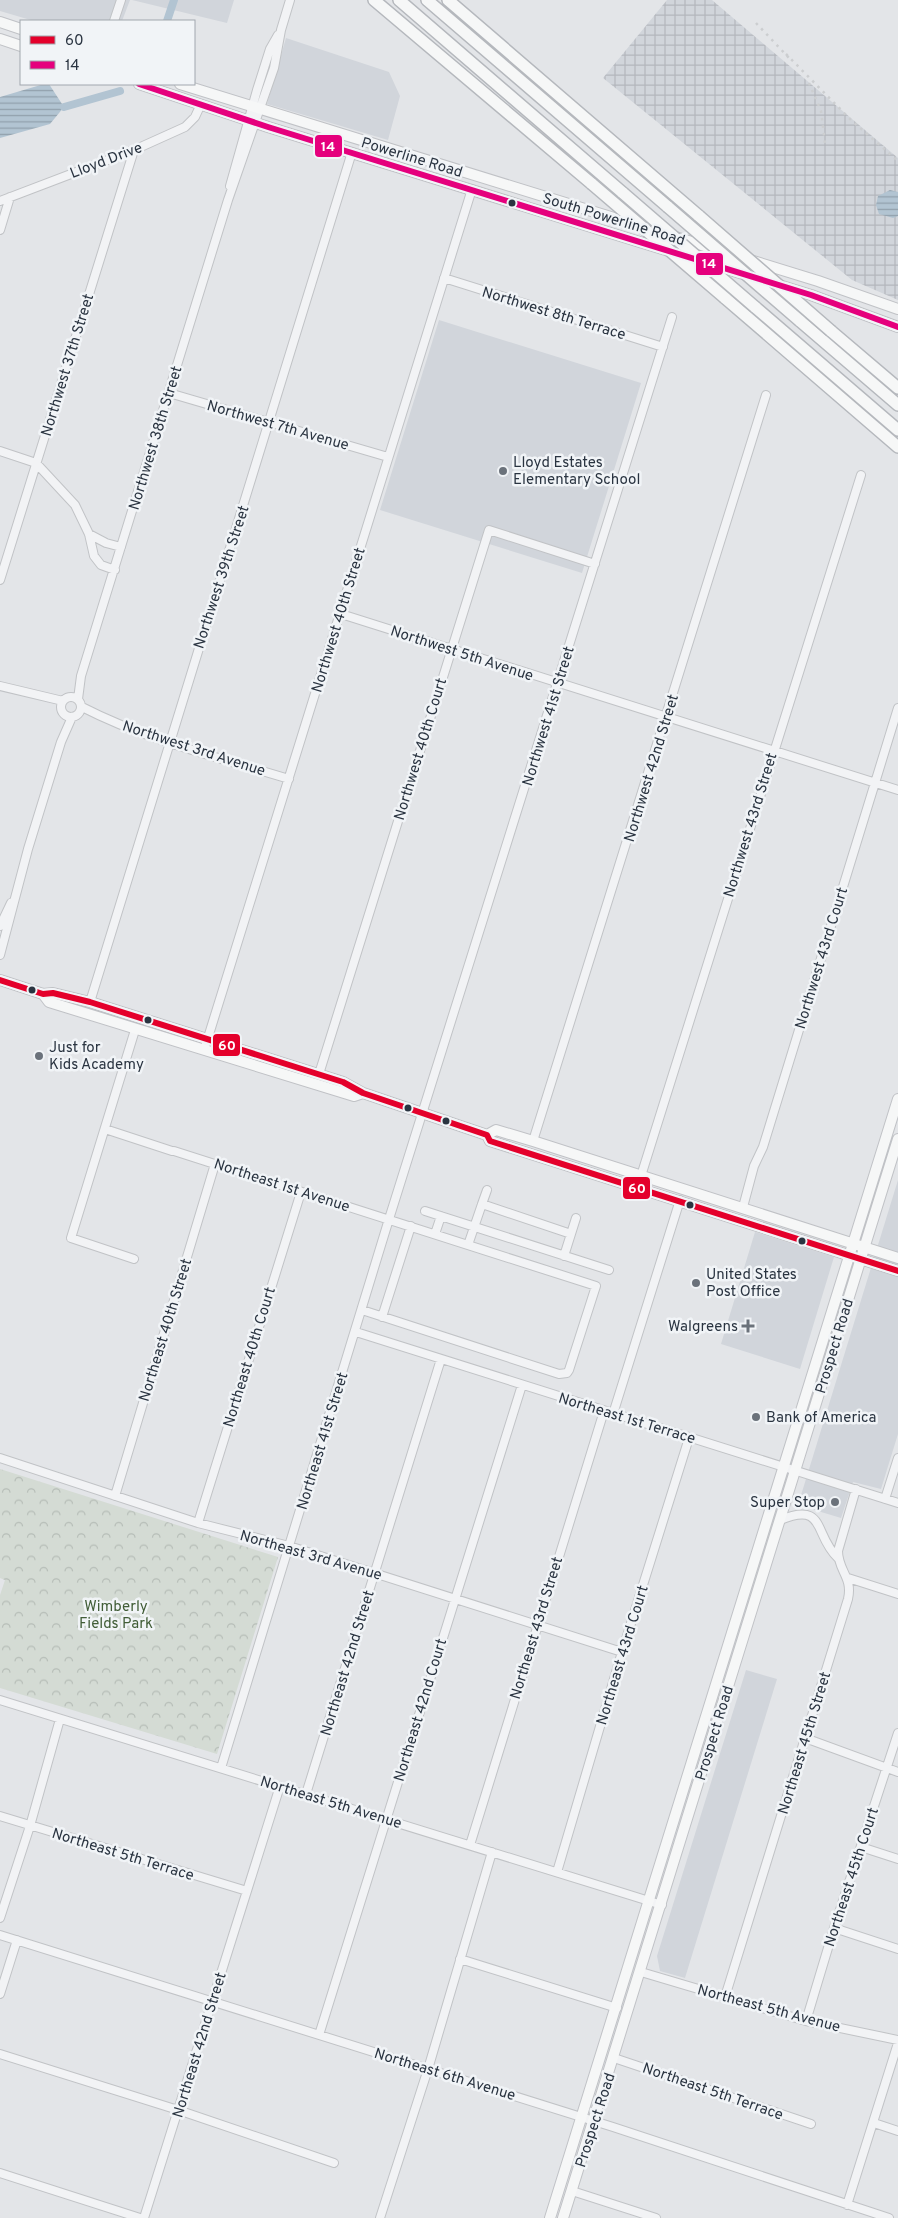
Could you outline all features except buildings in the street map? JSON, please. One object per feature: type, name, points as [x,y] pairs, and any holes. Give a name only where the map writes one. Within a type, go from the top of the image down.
[{"type":"highway","points":[[374,0],[898,447]]},
{"type":"highway","points":[[399,0],[898,430]]},
{"type":"highway","points":[[427,0],[898,405]]},
{"type":"highway","points":[[448,0],[898,388]]},
{"type":"main road","points":[[0,22],[20,29]]},
{"type":"main road","points":[[0,39],[20,46]]},
{"type":"main road","name":"Powerline Road","points":[[142,85],[811,295],[898,327]]},
{"type":"main road","name":"Powerline Road","points":[[183,85],[529,193]]},
{"type":"main road","points":[[432,177],[453,177],[461,172]]},
{"type":"main road","points":[[472,189],[485,185],[507,186]]},
{"type":"main road","name":"South Powerline Road","points":[[529,193],[856,294],[898,310]]},
{"type":"main road","points":[[811,295],[840,297],[856,294]]},
{"type":"main road","points":[[0,980],[43,994],[53,993],[90,1002],[319,1074],[343,1082],[362,1093],[487,1135],[490,1141],[898,1271]]},
{"type":"main road","points":[[43,994],[49,1002],[135,1030],[354,1096],[362,1093]]},
{"type":"main road","name":"Prospect Road","points":[[550,2218],[617,2008],[898,1099]]},
{"type":"main road","points":[[487,1135],[496,1130],[533,1141],[898,1258]]},
{"type":"main road","name":"Prospect Road","points":[[563,2218],[662,1905],[898,1139]]},
{"type":"main road","points":[[626,1183],[641,1176]]},
{"type":"main road","points":[[717,1684],[729,1687]]},
{"type":"street","points":[[114,20],[121,0]]},
{"type":"street","name":"Northwest 38th Street","points":[[78,699],[81,676],[228,200],[232,173],[275,63],[281,30],[290,0]]},
{"type":"street","name":"Lloyd Drive","points":[[0,201],[134,150],[188,125],[195,117],[201,104]]},
{"type":"street","name":"Northwest 37th Street","points":[[0,580],[134,150]]},
{"type":"street","name":"Northwest 39th Street","points":[[90,1002],[352,152]]},
{"type":"street","name":"Northwest 40th Street","points":[[204,1051],[472,189]]},
{"type":"street","points":[[0,230],[10,197]]},
{"type":"street","name":"Northwest 8th Terrace","points":[[444,278],[663,347]]},
{"type":"street","name":"Northwest 41st Street","points":[[424,1114],[672,317]]},
{"type":"street","name":"Northwest 7th Avenue","points":[[169,393],[388,457]]},
{"type":"street","name":"Northwest 42nd Street","points":[[533,1141],[766,395]]},
{"type":"street","points":[[0,451],[36,463],[75,505],[89,534],[94,556],[101,565],[114,570]]},
{"type":"street","name":"Northwest 43rd Street","points":[[641,1176],[861,475]]},
{"type":"street","name":"Northwest 40th Court","points":[[319,1074],[489,530],[595,564]]},
{"type":"street","points":[[89,534],[106,543],[122,547]]},
{"type":"street","name":"Northwest 5th Avenue","points":[[341,614],[898,790]]},
{"type":"street","name":"Northwest 38th Street","points":[[64,701],[81,676]]},
{"type":"street","points":[[0,686],[31,695],[64,701],[78,699],[81,710],[69,716]]},
{"type":"street","points":[[0,926],[13,899],[69,716],[64,701]]},
{"type":"street","name":"Northwest 43rd Court","points":[[742,1207],[754,1166],[763,1146],[898,708]]},
{"type":"street","name":"Northwest 3rd Avenue","points":[[81,710],[169,742],[288,779]]},
{"type":"street","points":[[0,955],[11,919],[13,899]]},
{"type":"street","points":[[134,1259],[71,1238],[135,1030]]},
{"type":"street","name":"Northeast 41st Street","points":[[221,1768],[356,1332],[389,1219],[424,1114]]},
{"type":"street","name":"Northeast 1st Avenue","points":[[105,1129],[596,1286],[567,1373],[559,1374],[382,1317]]},
{"type":"street","name":"Northeast 40th Street","points":[[115,1496],[215,1164]]},
{"type":"street","points":[[468,1245],[487,1190]]},
{"type":"street","name":"Northeast 40th Court","points":[[198,1523],[301,1192]]},
{"type":"street","points":[[613,1414],[680,1200]]},
{"type":"street","points":[[482,1204],[571,1234]]},
{"type":"street","points":[[425,1211],[609,1270]]},
{"type":"street","points":[[435,1234],[441,1216]]},
{"type":"street","points":[[564,1256],[576,1218]]},
{"type":"street","points":[[362,1310],[382,1317],[411,1226]]},
{"type":"street","name":"Northeast 1st Terrace","points":[[356,1332],[898,1503]]},
{"type":"street","name":"Northeast 42nd Street","points":[[306,1794],[441,1359]]},
{"type":"street","name":"Northeast 42nd Court","points":[[319,2035],[522,1385]]},
{"type":"street","name":"Northeast 43rd Street","points":[[470,1846],[604,1411]]},
{"type":"street","name":"Northeast 43rd Court","points":[[557,1872],[622,1652],[689,1438]]},
{"type":"street","name":"Northeast 3rd Avenue","points":[[0,1458],[198,1523],[289,1546],[622,1652]]},
{"type":"street","points":[[885,1498],[898,1458]]},
{"type":"street","points":[[838,1558],[838,1548],[856,1490]]},
{"type":"street","name":"Northeast 45th Street","points":[[725,1997],[848,1600],[850,1586],[838,1558],[817,1522],[808,1515],[799,1513],[780,1520]]},
{"type":"street","points":[[848,1578],[898,1594]]},
{"type":"street","name":"Northeast 5th Avenue","points":[[0,1700],[662,1905]]},
{"type":"street","points":[[0,1918],[30,1826],[60,1719]]},
{"type":"street","name":"Northeast 45th Court","points":[[806,2021],[834,1928],[898,1733]]},
{"type":"street","points":[[805,1738],[898,1772]]},
{"type":"street","name":"Northeast 42nd Street","points":[[144,2218],[280,1786]]},
{"type":"street","name":"Northeast 5th Terrace","points":[[0,1816],[247,1891]]},
{"type":"street","points":[[861,1847],[898,1859]]},
{"type":"street","points":[[380,2218],[428,2069],[492,1852]]},
{"type":"street","points":[[834,1928],[898,1948]]},
{"type":"street","name":"Northeast 6th Avenue","points":[[0,1934],[583,2117],[889,2218]]},
{"type":"street","points":[[0,1994],[16,1940]]},
{"type":"street","points":[[460,1959],[617,2008]]},
{"type":"street","name":"Northeast 5th Avenue","points":[[641,1972],[806,2021],[898,2042]]},
{"type":"street","points":[[847,2205],[898,2042]]},
{"type":"street","points":[[0,2054],[178,2110],[334,2163]]},
{"type":"street","name":"Northeast 5th Terrace","points":[[614,2058],[811,2124]]},
{"type":"street","points":[[874,2123],[898,2131]]},
{"type":"street","points":[[0,2172],[140,2218]]},
{"type":"street","points":[[572,2191],[656,2218]]},
{"type":"shaded area","points":[[0,0],[130,0],[122,20],[31,20],[0,11]]},
{"type":"shaded area","points":[[132,0],[234,0],[227,23]]},
{"type":"shaded area","points":[[667,0],[712,0],[898,158],[898,300],[852,280],[603,78]]},
{"type":"shaded area","points":[[286,38],[389,72],[400,96],[388,140],[267,104]]},
{"type":"shaded area","name":"Lloyd Estates Elementary School","points":[[439,320],[641,383],[582,573],[380,510]]},
{"type":"shaded area","points":[[898,1180],[898,1434],[881,1489],[853,1482],[841,1518],[798,1505]]},
{"type":"shaded area","points":[[755,1232],[834,1257],[800,1369],[721,1344]]},
{"type":"shaded area","points":[[746,1670],[777,1679],[685,1978],[660,1971],[657,1956]]},
{"type":"green space","name":"Wimberly Fields Park","points":[[0,1469],[278,1557],[217,1754],[0,1688],[0,1595],[5,1580],[0,1578]]},
{"type":"water","points":[[41,85],[50,85],[64,107],[50,124],[0,138],[0,97]]},
{"type":"water","points":[[890,190],[898,192],[898,216],[893,218],[879,214],[876,205],[878,196]]},
{"type":"waterway","points":[[167,20],[174,0]]},
{"type":"waterway","points":[[64,107],[120,91]]},
{"type":"railway","points":[[756,23],[790,59]]},
{"type":"railway","points":[[786,54],[851,120],[898,161]]},
{"type":"railway","points":[[809,83],[821,111],[825,143]]},
{"type":"transit line","name":"14","points":[[142,85],[268,127],[811,295],[898,327]]},
{"type":"transit line","name":"60","points":[[0,980],[43,994],[53,993],[90,1002],[343,1082],[363,1093],[487,1135],[490,1141],[898,1271]]},
{"type":"place","name":"Lloyd Estates Elementary School","points":[[503,471]]},
{"type":"place","name":"Just for Kids Academy","points":[[39,1056]]},
{"type":"place","name":"United States Post Office","points":[[696,1283]]},
{"type":"place","name":"Walgreens","points":[[748,1326]]},
{"type":"place","name":"Bank of America","points":[[756,1417]]},
{"type":"place","name":"Super Stop","points":[[835,1502]]}]
